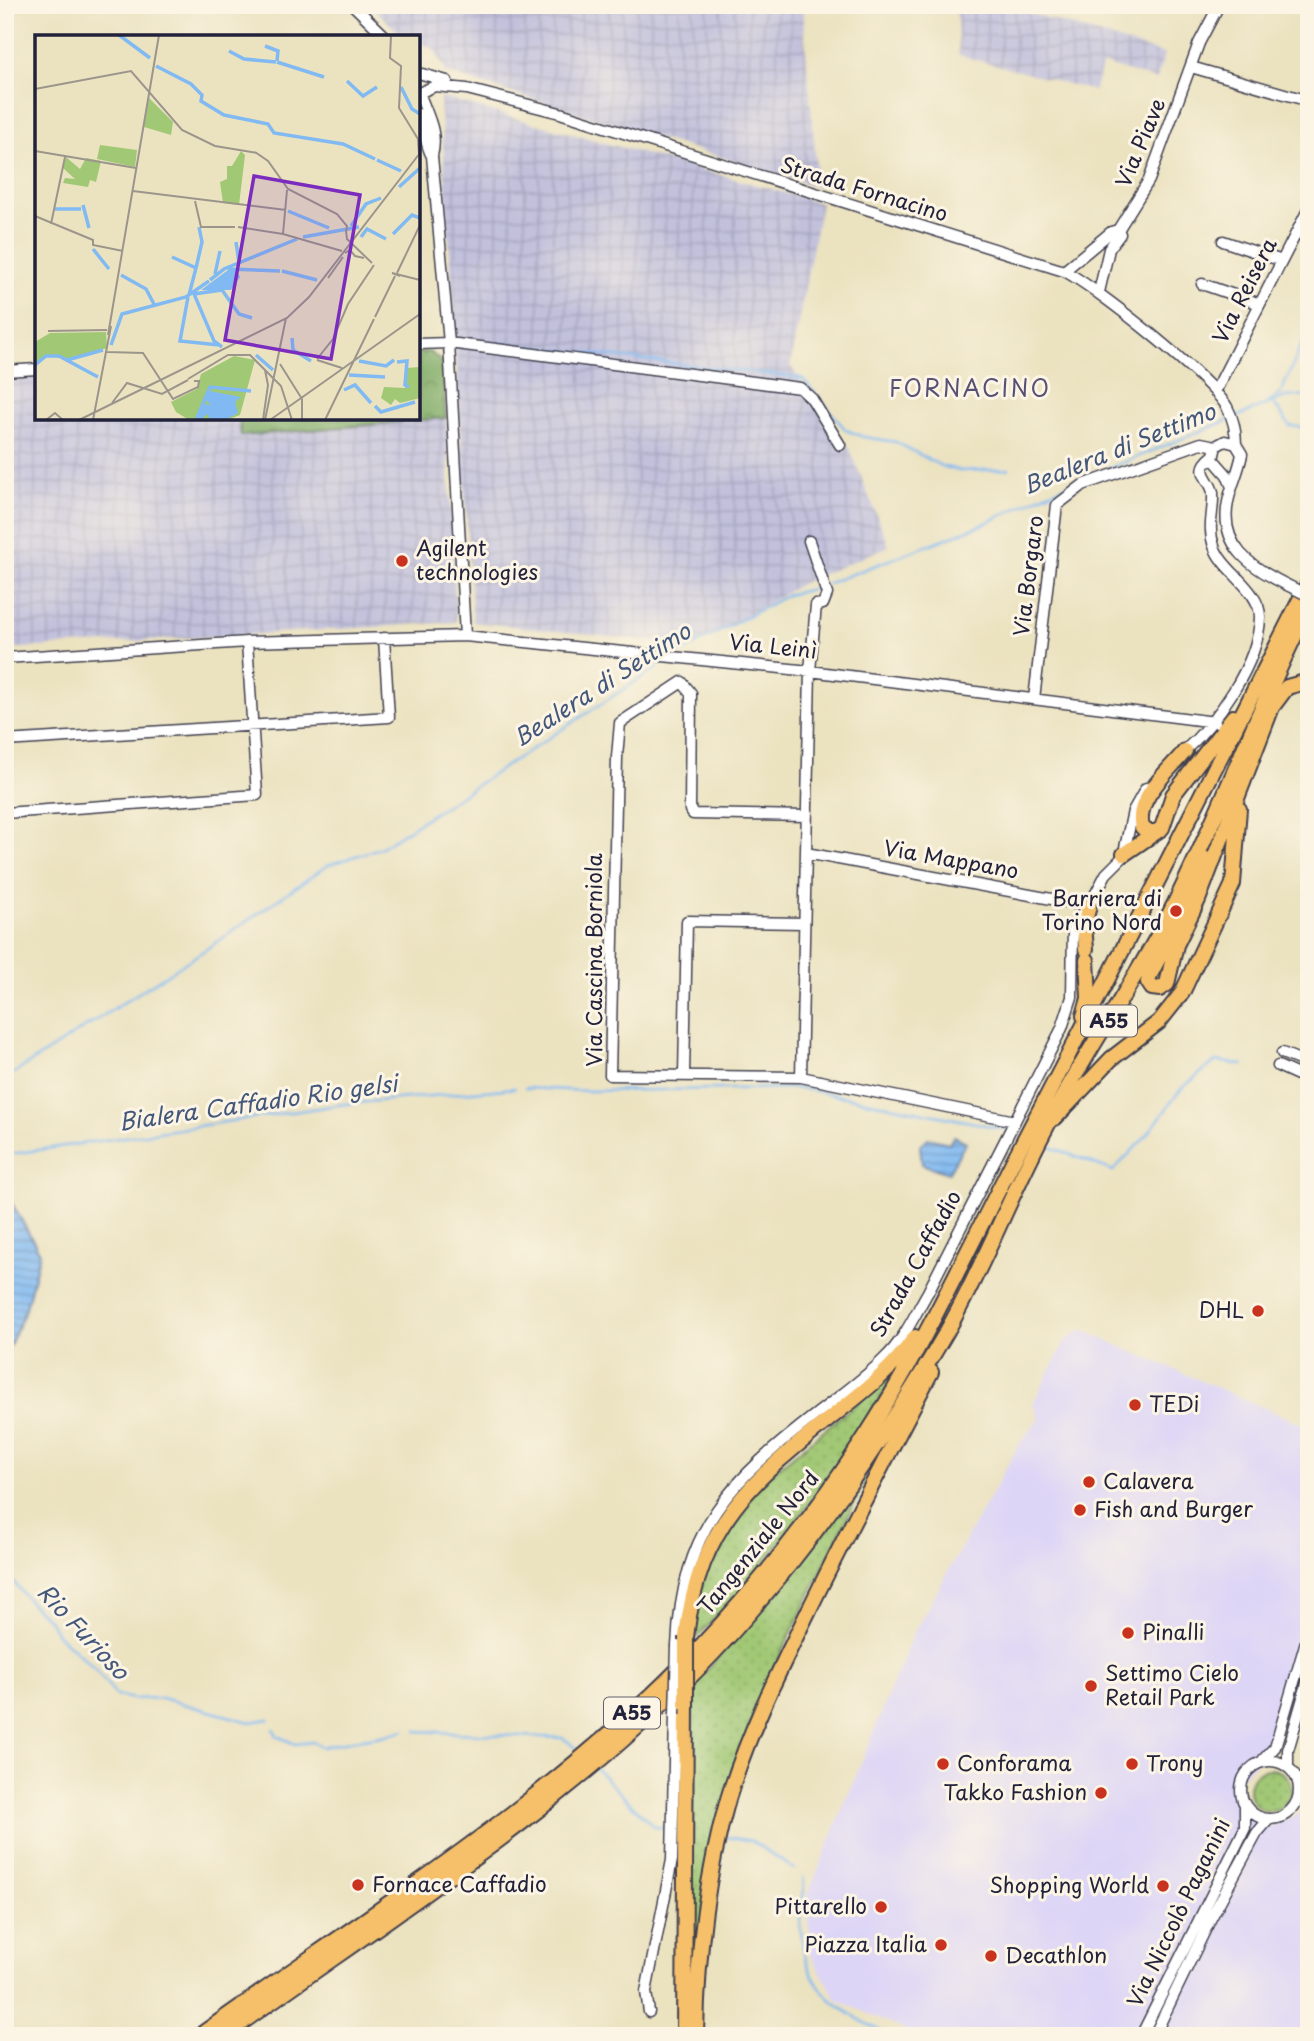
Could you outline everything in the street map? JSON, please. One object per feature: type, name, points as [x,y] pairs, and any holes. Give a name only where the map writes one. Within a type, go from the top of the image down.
[{"type":"highway","points":[[1124,854],[1164,825],[1167,805],[1251,694],[1309,582]]},
{"type":"highway","points":[[1107,1024],[1148,980],[1195,887],[1218,810],[1253,723],[1309,607]]},
{"type":"highway","points":[[1148,980],[1156,989],[1167,984],[1176,945],[1198,900],[1277,698],[1287,687],[1309,681]]},
{"type":"highway","name":"Tangenziale Nord","points":[[199,2036],[527,1802],[611,1733],[685,1663],[771,1567],[842,1473],[897,1384],[953,1281],[1044,1100],[1095,1009],[1251,694]]},
{"type":"highway","points":[[1155,832],[1147,832],[1142,827],[1142,808],[1156,785],[1185,751]]},
{"type":"highway","points":[[1046,1126],[1111,1059],[1159,1022],[1181,992],[1233,884],[1242,788]]},
{"type":"highway","name":"Tangenziale Nord","points":[[223,2036],[548,1803],[659,1707],[743,1620],[810,1538],[866,1461],[948,1329],[1046,1126],[1172,909],[1218,810]]},
{"type":"highway","points":[[1044,1100],[1087,1006],[1084,925],[1088,906]]},
{"type":"highway","name":"A55","points":[[684,2036],[680,1709],[682,1642],[698,1575],[715,1535],[729,1511],[769,1468],[894,1363],[953,1281]]},
{"type":"highway","name":"A55","points":[[696,2036],[700,1952],[713,1861],[744,1751],[757,1715],[849,1528],[935,1364],[948,1329]]},
{"type":"street","points":[[353,5],[384,35]]},
{"type":"street","name":"Via Piave","points":[[1099,292],[1106,258],[1119,235],[1118,230],[1149,180],[1191,66],[1219,5]]},
{"type":"street","points":[[365,17],[378,35]]},
{"type":"street","points":[[1191,66],[1309,101]]},
{"type":"street","points":[[420,70],[420,94],[433,127],[432,156],[449,343],[465,636]]},
{"type":"street","name":"Strada Fornacino","points":[[420,70],[467,89],[560,113],[1064,271],[1099,292],[1216,392],[1232,421]]},
{"type":"street","name":"Strada Fornacino","points":[[420,94],[435,86],[467,89]]},
{"type":"street","points":[[420,118],[424,125],[426,147],[432,156]]},
{"type":"street","name":"Via Reisera","points":[[1216,392],[1309,208]]},
{"type":"street","name":"Via Piave","points":[[1064,271],[1111,232],[1118,230]]},
{"type":"street","points":[[1223,241],[1282,261]]},
{"type":"street","points":[[1202,284],[1260,304]]},
{"type":"street","points":[[420,344],[449,343],[800,388],[812,399],[840,445]]},
{"type":"street","points":[[5,371],[35,369]]},
{"type":"street","points":[[1232,421],[1236,444],[1242,454],[1226,517],[1234,547],[1248,564],[1309,596]]},
{"type":"street","points":[[1232,421],[1204,469],[1205,479],[1210,484],[1213,474],[1221,468],[1231,469],[1239,463]]},
{"type":"street","name":"Via Borgaro","points":[[1034,699],[1057,505],[1083,485],[1201,443],[1218,448]]},
{"type":"street","points":[[1218,448],[1236,444]]},
{"type":"street","points":[[1218,448],[1221,468],[1232,488]]},
{"type":"street","name":"Strada Caffadio","points":[[682,1642],[683,1587],[692,1556],[725,1496],[756,1461],[863,1378],[897,1344],[928,1292],[1015,1121],[1069,1007],[1073,981],[1072,930],[1075,921],[1088,906],[1103,879],[1124,854],[1139,797],[1160,772],[1215,722],[1257,639],[1260,614],[1252,595],[1226,568],[1214,548],[1209,526],[1213,497],[1210,484]]},
{"type":"street","points":[[801,1077],[810,671],[816,604],[823,604],[826,583],[809,541]]},
{"type":"street","name":"Via Leinì","points":[[5,658],[247,642],[465,636],[810,671],[1215,722]]},
{"type":"street","points":[[5,741],[389,717],[384,638]]},
{"type":"street","points":[[5,813],[257,795],[247,642]]},
{"type":"street","name":"Via Cascina Borniola","points":[[807,816],[693,814],[690,810],[691,693],[682,682],[620,723],[610,1075],[801,1077],[1015,1121]]},
{"type":"street","name":"Via Mappano","points":[[806,853],[1088,906]]},
{"type":"street","points":[[684,1076],[687,921],[804,923]]},
{"type":"street","points":[[1282,1053],[1309,1064]]},
{"type":"street","points":[[1278,1066],[1309,1080]]},
{"type":"street","points":[[1309,1631],[1275,1747],[1244,1777],[1241,1796],[1245,1806],[1259,1818],[1269,1819],[1286,1814],[1297,1800],[1298,1784],[1288,1768],[1288,1750],[1309,1678]]},
{"type":"street","points":[[649,2012],[646,1992],[672,1860],[680,1709]]},
{"type":"street","points":[[1259,1763],[1269,1761],[1288,1768]]},
{"type":"street","name":"Via Niccolò Paganini","points":[[1141,2036],[1245,1828],[1245,1806]]},
{"type":"street","name":"Via Niccolò Paganini","points":[[1154,2036],[1211,1918],[1257,1833],[1269,1819]]},
{"type":"shaded area","points":[[370,5],[802,5],[818,187],[447,73],[434,49],[420,43],[420,35],[400,34]]},
{"type":"shaded area","points":[[956,5],[1004,5],[1164,54],[1157,80],[1103,64],[1094,91],[959,55]]},
{"type":"shaded area","points":[[440,97],[821,203],[790,366],[849,447],[889,546],[802,583],[696,646],[473,622]]},
{"type":"shaded area","points":[[35,373],[35,420],[239,420],[241,436],[446,418],[456,622],[5,649],[5,374]]},
{"type":"shaded area","name":"Settimo Cielo Retail Park","points":[[1082,1330],[1309,1427],[1309,1615],[1275,1737],[1237,1782],[1241,1811],[1272,1826],[1305,1811],[1309,1812],[1309,2036],[918,2036],[837,2000],[810,1954],[808,1895],[913,1634],[1018,1446],[1039,1418],[1033,1403],[1066,1340]]},
{"type":"green space","points":[[420,352],[430,352],[442,362],[446,418],[241,436],[239,420],[420,420]]},
{"type":"green space","points":[[890,1376],[882,1396],[808,1505],[765,1562],[693,1641],[699,1592],[713,1549],[751,1490]]},
{"type":"green space","points":[[865,1473],[868,1475],[762,1693],[733,1771],[691,2008],[693,1685],[783,1582]]},
{"type":"green space","points":[[1270,1769],[1285,1775],[1291,1790],[1285,1805],[1270,1811],[1255,1805],[1249,1790],[1255,1775]]},
{"type":"water","points":[[954,1136],[966,1142],[948,1173],[922,1164],[920,1146],[928,1138],[949,1143]]},
{"type":"water","points":[[5,1191],[40,1253],[26,1308],[5,1357]]},
{"type":"waterway","points":[[1269,402],[1281,393],[1309,328]]},
{"type":"waterway","points":[[484,342],[795,377],[803,379],[846,430],[864,437],[896,442],[941,466],[961,471],[1009,469]]},
{"type":"waterway","points":[[1234,418],[1285,397],[1309,395]]},
{"type":"waterway","points":[[1273,402],[1290,426],[1309,428]]},
{"type":"waterway","name":"Bealera di Settimo","points":[[826,584],[984,524],[1046,494],[1228,420]]},
{"type":"waterway","name":"Bealera di Settimo","points":[[678,654],[787,595],[820,587]]},
{"type":"waterway","name":"Bealera di Settimo","points":[[5,1079],[208,948],[328,865],[380,848],[667,661]]},
{"type":"waterway","name":"Bialera Caffadio Rio gelsi","points":[[1051,1147],[1113,1171],[1148,1134],[1181,1089],[1216,1061],[1243,1065]]},
{"type":"waterway","name":"Bialera Caffadio Rio gelsi","points":[[5,1155],[345,1104],[515,1088]]},
{"type":"waterway","name":"Bialera Caffadio Rio gelsi","points":[[525,1088],[588,1091],[800,1088],[1005,1129]]},
{"type":"waterway","name":"Rio Furioso","points":[[5,1571],[32,1605],[50,1621],[57,1634],[94,1668],[116,1695],[133,1699],[161,1698],[250,1722],[269,1719]]},
{"type":"waterway","name":"Rio Furioso","points":[[274,1729],[277,1736],[295,1744],[313,1742],[323,1747],[404,1730]]},
{"type":"waterway","name":"Rio Furioso","points":[[416,1731],[563,1738],[577,1748]]},
{"type":"waterway","name":"Rio Furioso","points":[[596,1769],[655,1827],[666,1828]]},
{"type":"waterway","name":"Rio Furioso","points":[[727,1837],[752,1841],[794,1869]]},
{"type":"waterway","name":"Rio Furioso","points":[[803,1877],[800,1914],[802,1943],[815,1979],[824,1993],[837,2005],[890,2036]]},
{"type":"place","name":"Agilent technologies","points":[[402,561]]},
{"type":"place","name":"Barriera di Torino Nord","points":[[1176,911]]},
{"type":"place","name":"DHL","points":[[1258,1311]]},
{"type":"place","name":"TEDi","points":[[1135,1405]]},
{"type":"place","name":"Calavera","points":[[1089,1482]]},
{"type":"place","name":"Fish and Burger","points":[[1080,1510]]},
{"type":"place","name":"Pinalli","points":[[1128,1633]]},
{"type":"place","name":"Settimo Cielo Retail Park","points":[[1091,1686]]},
{"type":"place","name":"Conforama","points":[[943,1764]]},
{"type":"place","name":"Trony","points":[[1132,1764]]},
{"type":"place","name":"Takko Fashion","points":[[1101,1793]]},
{"type":"place","name":"Fornace Caffadio","points":[[358,1885]]},
{"type":"place","name":"Shopping World","points":[[1163,1886]]},
{"type":"place","name":"Pittarello","points":[[881,1907]]},
{"type":"place","name":"Piazza Italia","points":[[941,1945]]},
{"type":"place","name":"Decathlon","points":[[991,1956]]},
{"type":"district","name":"FORNACINO","points":[[970,389]]}]
